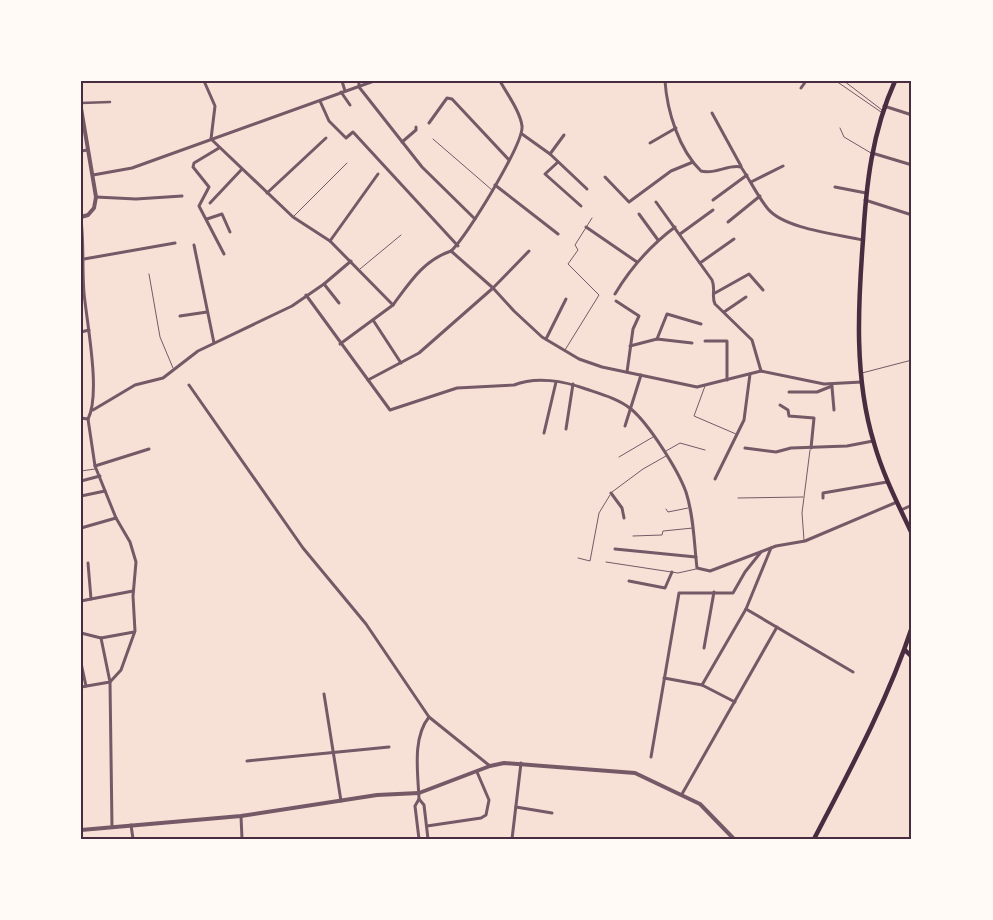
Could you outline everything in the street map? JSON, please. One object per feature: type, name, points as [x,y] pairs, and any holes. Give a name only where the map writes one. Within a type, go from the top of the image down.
[{"type":"main road","points":[[895,81],[883,109],[872,153],[865,200],[860,274],[861,373],[873,441],[887,482],[912,534]]},
{"type":"main road","points":[[814,839],[879,708],[905,650],[912,627]]},
{"type":"main road","points":[[905,650],[912,657]]},
{"type":"street","points":[[204,81],[215,106],[212,139],[219,148],[293,217],[330,241],[393,304]]},
{"type":"street","points":[[342,81],[343,91],[350,106]]},
{"type":"street","points":[[358,81],[359,87],[422,167],[475,220]]},
{"type":"street","points":[[93,175],[132,168],[374,81]]},
{"type":"street","points":[[340,344],[393,304],[422,267],[438,255],[452,251],[458,246],[475,220],[522,134],[519,117],[500,81]]},
{"type":"street","points":[[801,88],[806,81]]},
{"type":"street","points":[[665,82],[665,96],[676,128],[694,162],[701,171],[741,167]]},
{"type":"street","points":[[429,123],[447,98],[452,99],[509,160]]},
{"type":"street","points":[[320,101],[329,121],[346,138],[353,132],[458,246]]},
{"type":"street","points":[[81,103],[110,102]]},
{"type":"street","points":[[81,108],[96,197],[94,208],[88,215],[81,218],[84,296],[88,312],[93,410]]},
{"type":"street","points":[[883,109],[912,115]]},
{"type":"street","points":[[712,113],[741,167],[768,209],[778,218],[862,240]]},
{"type":"street","points":[[402,142],[416,130],[416,127]]},
{"type":"street","points":[[650,143],[676,128]]},
{"type":"street","points":[[522,134],[550,154],[587,189]]},
{"type":"street","points":[[550,154],[564,135]]},
{"type":"street","points":[[267,193],[326,138]]},
{"type":"street","points":[[219,148],[193,165],[209,187],[199,206],[224,254]]},
{"type":"street","points":[[81,151],[88,150]]},
{"type":"street","points":[[872,153],[912,165]]},
{"type":"street","points":[[558,162],[545,174],[581,206]]},
{"type":"street","points":[[605,177],[629,202],[671,171],[694,162]]},
{"type":"street","points":[[751,182],[783,166]]},
{"type":"street","points":[[210,203],[242,170]]},
{"type":"street","points":[[330,241],[378,174]]},
{"type":"street","points":[[714,200],[747,175]]},
{"type":"street","points":[[495,185],[558,234]]},
{"type":"street","points":[[835,187],[866,192]]},
{"type":"street","points":[[96,197],[136,200],[182,196]]},
{"type":"street","points":[[728,222],[760,196]]},
{"type":"street","points":[[865,200],[912,215]]},
{"type":"street","points":[[656,202],[712,280],[715,293],[713,300],[752,340],[761,371]]},
{"type":"street","points":[[680,234],[714,210]]},
{"type":"street","points":[[207,219],[222,214],[230,232]]},
{"type":"street","points":[[639,214],[658,240]]},
{"type":"street","points":[[586,227],[637,262]]},
{"type":"street","points":[[615,294],[637,262],[658,240],[675,227]]},
{"type":"street","points":[[700,263],[734,239]]},
{"type":"street","points":[[84,259],[175,243]]},
{"type":"street","points":[[194,245],[214,343]]},
{"type":"street","points":[[452,251],[546,339],[579,359],[627,372],[697,387],[761,371],[832,385],[863,382]]},
{"type":"street","points":[[368,380],[419,353],[493,288],[529,251]]},
{"type":"street","points":[[81,687],[110,682],[121,670],[135,631],[133,591],[136,562],[130,542],[116,518],[100,476],[95,468],[88,419],[93,410],[135,386],[162,378],[214,343],[292,306],[324,284],[351,261]]},
{"type":"street","points":[[715,293],[749,274],[764,290]]},
{"type":"street","points":[[324,284],[339,303]]},
{"type":"street","points":[[306,295],[390,410],[457,388],[514,385],[523,382],[541,381],[573,384],[611,398],[631,409],[664,452],[686,492],[694,527],[697,568],[710,571],[771,548],[805,541],[898,502]]},
{"type":"street","points":[[724,312],[746,297]]},
{"type":"street","points":[[546,339],[566,299]]},
{"type":"street","points":[[616,301],[639,316],[633,329],[627,372]]},
{"type":"street","points":[[180,316],[207,312]]},
{"type":"street","points":[[657,339],[667,314],[701,324]]},
{"type":"street","points":[[373,320],[402,363]]},
{"type":"street","points":[[81,332],[89,330]]},
{"type":"street","points":[[630,346],[657,339],[692,343]]},
{"type":"street","points":[[705,341],[727,341],[727,380]]},
{"type":"street","points":[[715,479],[737,434],[747,408],[750,374]]},
{"type":"street","points":[[624,426],[631,409],[640,375]]},
{"type":"street","points":[[544,433],[556,382]]},
{"type":"street","points":[[566,429],[573,384]]},
{"type":"street","points":[[189,385],[304,548],[366,624],[429,717],[490,766]]},
{"type":"street","points":[[789,392],[817,392],[832,385]]},
{"type":"street","points":[[832,385],[834,410]]},
{"type":"street","points":[[780,405],[788,410],[789,416],[814,418],[811,448]]},
{"type":"street","points":[[81,418],[88,419]]},
{"type":"street","points":[[745,448],[776,452],[791,448],[847,446],[873,441]]},
{"type":"street","points":[[95,468],[149,449]]},
{"type":"street","points":[[81,481],[100,476]]},
{"type":"street","points":[[823,498],[823,493],[830,491],[887,482]]},
{"type":"street","points":[[81,496],[105,491]]},
{"type":"street","points":[[611,493],[622,508],[624,518]]},
{"type":"street","points":[[901,510],[912,505]]},
{"type":"street","points":[[81,528],[116,518]]},
{"type":"street","points":[[702,685],[746,609],[771,548]]},
{"type":"street","points":[[615,549],[696,557]]},
{"type":"street","points":[[651,757],[679,593],[733,593],[745,572],[761,552]]},
{"type":"street","points":[[88,563],[91,599]]},
{"type":"street","points":[[630,581],[665,588],[672,572]]},
{"type":"street","points":[[81,600],[133,591]]},
{"type":"street","points":[[704,648],[714,592]]},
{"type":"street","points":[[746,609],[853,672]]},
{"type":"street","points":[[682,794],[777,628]]},
{"type":"street","points":[[81,633],[101,638],[135,631]]},
{"type":"street","points":[[101,638],[110,682],[112,827]]},
{"type":"street","points":[[81,663],[86,686]]},
{"type":"street","points":[[664,678],[702,685],[735,702]]},
{"type":"street","points":[[324,694],[341,801]]},
{"type":"street","points":[[420,839],[416,806],[419,799],[419,737],[423,725],[429,717]]},
{"type":"street","points":[[247,761],[389,747]]},
{"type":"street","points":[[81,830],[241,816],[377,795],[419,793],[490,766],[521,763],[635,773],[700,804],[734,839]]},
{"type":"street","points":[[512,839],[521,763]]},
{"type":"street","points":[[427,826],[485,816],[489,800],[477,772]]},
{"type":"street","points":[[419,799],[424,805],[428,839]]},
{"type":"street","points":[[516,807],[552,813]]},
{"type":"street","points":[[241,816],[242,839]]},
{"type":"street","points":[[132,825],[133,839]]},
{"type":"lane","points":[[665,82],[671,81]]},
{"type":"lane","points":[[836,81],[883,109]]},
{"type":"lane","points":[[844,81],[883,109]]},
{"type":"lane","points":[[840,128],[844,137],[872,153]]},
{"type":"lane","points":[[433,139],[492,190]]},
{"type":"lane","points":[[293,217],[347,163]]},
{"type":"lane","points":[[565,351],[599,295],[568,264],[578,250],[576,246],[592,218]]},
{"type":"lane","points":[[360,270],[401,235]]},
{"type":"lane","points":[[149,274],[160,337],[173,369]]},
{"type":"lane","points":[[861,373],[912,360]]},
{"type":"lane","points":[[706,385],[694,416],[737,434]]},
{"type":"lane","points":[[619,457],[653,436]]},
{"type":"lane","points":[[664,452],[680,444],[705,450]]},
{"type":"lane","points":[[805,541],[802,532],[804,497],[811,448]]},
{"type":"lane","points":[[578,558],[590,561],[599,513],[611,493],[643,469],[666,456]]},
{"type":"lane","points":[[81,471],[95,468]]},
{"type":"lane","points":[[738,498],[804,497]]},
{"type":"lane","points":[[666,508],[668,512],[689,507]]},
{"type":"lane","points":[[633,536],[662,535],[663,531],[694,527]]},
{"type":"lane","points":[[606,562],[672,572],[689,572],[697,568]]}]
